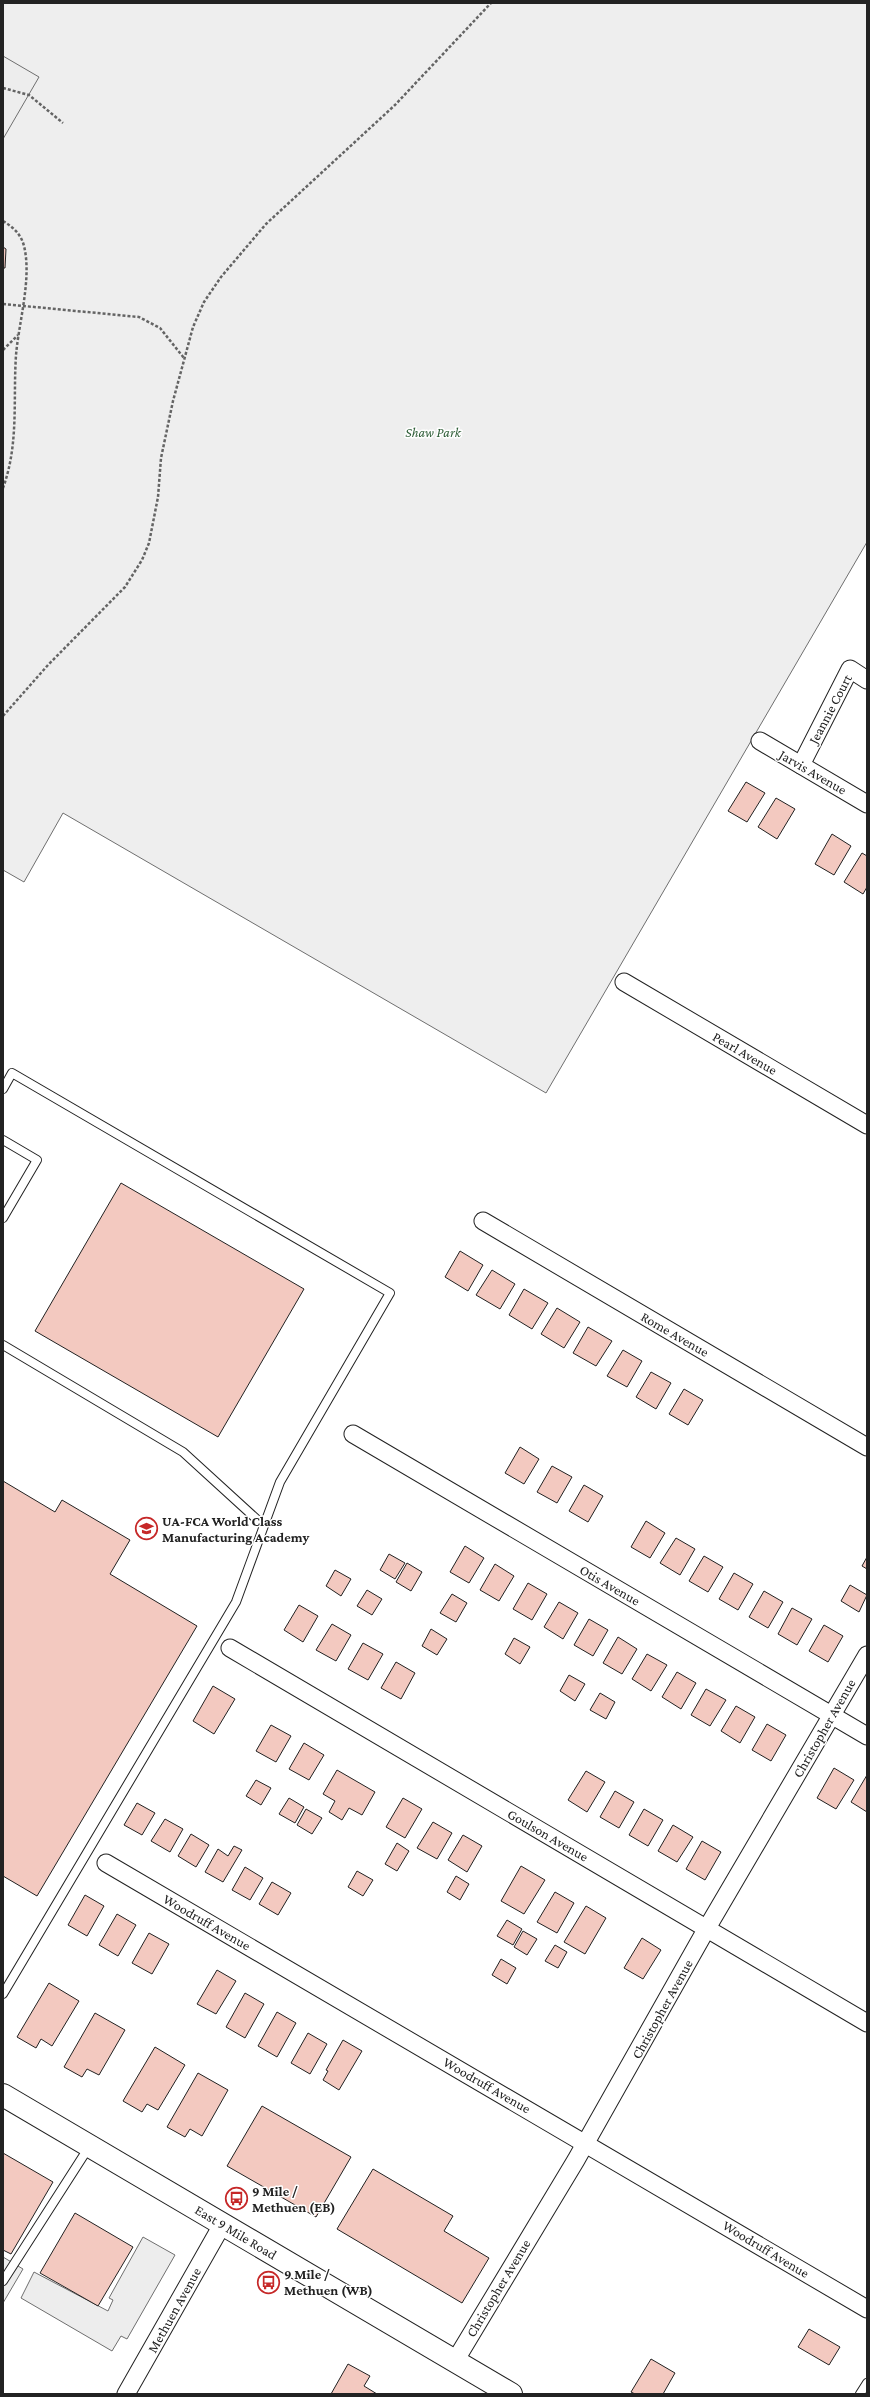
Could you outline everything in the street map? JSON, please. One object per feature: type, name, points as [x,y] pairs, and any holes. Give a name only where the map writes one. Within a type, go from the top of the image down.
[{"type":"main road","name":"East 9 Mile Road","points":[[3,2095],[511,2394]]},
{"type":"street","name":"Jeannie Court","points":[[801,765],[850,669],[867,680]]},
{"type":"street","name":"Jarvis Avenue","points":[[760,741],[867,804]]},
{"type":"street","name":"Pearl Avenue","points":[[624,982],[867,1125]]},
{"type":"street","name":"Rome Avenue","points":[[483,1221],[867,1447]]},
{"type":"street","name":"Otis Avenue","points":[[354,1434],[867,1736]]},
{"type":"street","name":"Goulson Avenue","points":[[230,1648],[867,2023]]},
{"type":"street","name":"Christopher Avenue","points":[[454,2361],[586,2143],[707,1928],[867,1655]]},
{"type":"street","name":"Woodruff Avenue","points":[[106,1863],[867,2309]]},
{"type":"street","name":"Methuen Avenue","points":[[126,2394],[222,2225]]},
{"type":"lane","points":[[3,1089],[12,1072],[390,1293],[280,1482],[236,1602],[3,1994]]},
{"type":"lane","points":[[3,1140],[37,1160],[3,1218]]},
{"type":"lane","points":[[3,1345],[183,1452],[263,1525]]},
{"type":"lane","points":[[3,2281],[90,2146]]},
{"type":"lane","points":[[860,2394],[867,2383]]},
{"type":"path","points":[[3,716],[48,665],[113,600],[134,574],[142,560],[153,524],[164,444],[184,358],[193,327],[204,302],[243,249],[281,209],[395,105],[491,3]]},
{"type":"path","points":[[3,88],[28,95],[63,123]]},
{"type":"path","points":[[3,221],[15,229],[24,245],[26,283],[18,335],[15,430],[10,465],[3,488]]},
{"type":"path","points":[[3,304],[139,317],[160,328],[184,358]]},
{"type":"path","points":[[3,350],[18,335]]},
{"type":"green space","name":"Shaw Park","points":[[3,3],[867,3],[867,542],[546,1093],[63,813],[24,882],[3,870]]},
{"type":"shaded area","points":[[3,56],[39,77],[3,139]]},
{"type":"shaded area","points":[[143,2237],[175,2255],[127,2339],[121,2336],[112,2351],[21,2298],[34,2272],[108,2311],[113,2300],[109,2298]]},
{"type":"shaded area","points":[[3,2257],[23,2269],[3,2303]]},
{"type":"building","points":[[3,247],[6,249],[5,268],[3,268]]},
{"type":"building","points":[[746,782],[765,793],[747,822],[728,811]]},
{"type":"building","points":[[776,798],[795,809],[777,839],[758,827]]},
{"type":"building","points":[[832,834],[851,846],[834,875],[815,864]]},
{"type":"building","points":[[862,853],[867,856],[867,887],[863,894],[844,882]]},
{"type":"building","points":[[121,1183],[304,1289],[218,1437],[35,1331]]},
{"type":"building","points":[[460,1251],[483,1265],[468,1291],[445,1277]]},
{"type":"building","points":[[492,1270],[515,1284],[500,1309],[476,1295]]},
{"type":"building","points":[[524,1289],[548,1303],[532,1329],[509,1315]]},
{"type":"building","points":[[557,1308],[580,1322],[564,1348],[541,1334]]},
{"type":"building","points":[[588,1327],[612,1341],[596,1366],[573,1353]]},
{"type":"building","points":[[623,1350],[642,1361],[627,1387],[607,1376]]},
{"type":"building","points":[[651,1372],[671,1383],[656,1409],[636,1397]]},
{"type":"building","points":[[684,1389],[703,1400],[688,1425],[669,1414]]},
{"type":"building","points":[[520,1447],[539,1459],[524,1484],[505,1473]]},
{"type":"building","points":[[552,1466],[572,1477],[557,1503],[537,1492]]},
{"type":"building","points":[[3,1481],[55,1512],[62,1500],[130,1540],[110,1574],[197,1626],[37,1896],[3,1876]]},
{"type":"building","points":[[584,1485],[603,1496],[588,1522],[569,1511]]},
{"type":"building","points":[[646,1521],[665,1533],[650,1558],[631,1547]]},
{"type":"building","points":[[676,1538],[695,1549],[680,1575],[660,1563]]},
{"type":"building","points":[[465,1546],[484,1558],[469,1583],[450,1572]]},
{"type":"building","points":[[389,1554],[405,1563],[395,1579],[380,1570]]},
{"type":"building","points":[[704,1556],[723,1567],[708,1592],[689,1581]]},
{"type":"building","points":[[867,1557],[867,1569],[862,1566]]},
{"type":"building","points":[[407,1563],[422,1572],[411,1591],[396,1582]]},
{"type":"building","points":[[495,1564],[514,1576],[499,1601],[480,1590]]},
{"type":"building","points":[[335,1570],[351,1579],[341,1596],[326,1586]]},
{"type":"building","points":[[734,1573],[753,1584],[738,1610],[719,1599]]},
{"type":"building","points":[[528,1583],[547,1594],[532,1620],[513,1609]]},
{"type":"building","points":[[850,1585],[867,1595],[859,1612],[841,1601]]},
{"type":"building","points":[[367,1590],[382,1599],[372,1615],[357,1606]]},
{"type":"building","points":[[764,1591],[783,1602],[768,1628],[749,1617]]},
{"type":"building","points":[[452,1594],[467,1603],[456,1622],[440,1613]]},
{"type":"building","points":[[559,1602],[578,1613],[563,1639],[544,1627]]},
{"type":"building","points":[[299,1605],[318,1616],[303,1642],[284,1630]]},
{"type":"building","points":[[792,1608],[812,1619],[797,1645],[778,1634]]},
{"type":"building","points":[[589,1619],[608,1630],[593,1656],[574,1645]]},
{"type":"building","points":[[332,1624],[351,1635],[336,1661],[316,1650]]},
{"type":"building","points":[[824,1625],[843,1636],[828,1662],[809,1651]]},
{"type":"building","points":[[431,1629],[447,1639],[437,1655],[422,1646]]},
{"type":"building","points":[[618,1637],[637,1649],[622,1674],[603,1663]]},
{"type":"building","points":[[514,1638],[530,1647],[520,1664],[505,1654]]},
{"type":"building","points":[[363,1643],[383,1654],[368,1680],[348,1669]]},
{"type":"building","points":[[647,1654],[667,1665],[651,1691],[632,1679]]},
{"type":"building","points":[[396,1662],[415,1673],[401,1699],[381,1688]]},
{"type":"building","points":[[677,1672],[696,1683],[681,1709],[662,1697]]},
{"type":"building","points":[[569,1675],[585,1684],[575,1701],[560,1691]]},
{"type":"building","points":[[213,1686],[235,1699],[214,1734],[193,1721]]},
{"type":"building","points":[[706,1689],[726,1700],[710,1726],[691,1715]]},
{"type":"building","points":[[600,1693],[615,1702],[606,1719],[590,1710]]},
{"type":"building","points":[[736,1706],[755,1717],[740,1743],[721,1731]]},
{"type":"building","points":[[767,1724],[786,1735],[771,1761],[752,1750]]},
{"type":"building","points":[[271,1725],[291,1736],[276,1762],[256,1751]]},
{"type":"building","points":[[304,1743],[324,1755],[309,1780],[289,1769]]},
{"type":"building","points":[[834,1768],[854,1780],[836,1809],[817,1798]]},
{"type":"building","points":[[337,1770],[375,1792],[362,1815],[349,1808],[342,1820],[329,1812],[335,1801],[323,1794]]},
{"type":"building","points":[[586,1771],[605,1782],[587,1812],[568,1800]]},
{"type":"building","points":[[867,1775],[867,1812],[851,1802]]},
{"type":"building","points":[[256,1780],[271,1788],[261,1805],[246,1796]]},
{"type":"building","points":[[615,1791],[634,1802],[619,1828],[600,1817]]},
{"type":"building","points":[[289,1798],[304,1807],[295,1823],[279,1814]]},
{"type":"building","points":[[403,1798],[422,1809],[405,1838],[386,1827]]},
{"type":"building","points":[[137,1803],[155,1813],[142,1835],[124,1825]]},
{"type":"building","points":[[306,1809],[322,1818],[312,1834],[297,1825]]},
{"type":"building","points":[[644,1809],[663,1820],[648,1846],[629,1835]]},
{"type":"building","points":[[165,1819],[183,1829],[170,1852],[151,1841]]},
{"type":"building","points":[[433,1822],[452,1833],[437,1859],[417,1848]]},
{"type":"building","points":[[673,1825],[693,1837],[677,1862],[658,1851]]},
{"type":"building","points":[[191,1834],[209,1845],[196,1867],[178,1856]]},
{"type":"building","points":[[463,1835],[482,1846],[467,1872],[448,1860]]},
{"type":"building","points":[[702,1841],[721,1852],[705,1880],[686,1869]]},
{"type":"building","points":[[397,1843],[409,1851],[397,1871],[385,1864]]},
{"type":"building","points":[[234,1846],[242,1850],[223,1882],[205,1872],[218,1849],[228,1856]]},
{"type":"building","points":[[521,1866],[545,1880],[524,1914],[501,1901]]},
{"type":"building","points":[[245,1867],[263,1878],[250,1900],[232,1890]]},
{"type":"building","points":[[357,1871],[373,1880],[363,1896],[348,1887]]},
{"type":"building","points":[[456,1876],[469,1884],[460,1900],[447,1892]]},
{"type":"building","points":[[272,1882],[291,1893],[278,1915],[259,1904]]},
{"type":"building","points":[[555,1892],[574,1903],[557,1933],[537,1922]]},
{"type":"building","points":[[85,1895],[104,1906],[87,1936],[68,1925]]},
{"type":"building","points":[[586,1906],[606,1918],[585,1954],[564,1942]]},
{"type":"building","points":[[117,1914],[136,1925],[118,1956],[99,1945]]},
{"type":"building","points":[[507,1920],[522,1929],[513,1945],[497,1936]]},
{"type":"building","points":[[523,1931],[537,1939],[527,1955],[514,1947]]},
{"type":"building","points":[[149,1933],[169,1944],[152,1974],[132,1963]]},
{"type":"building","points":[[642,1938],[661,1950],[643,1979],[624,1968]]},
{"type":"building","points":[[555,1945],[567,1952],[558,1968],[545,1961]]},
{"type":"building","points":[[501,1959],[516,1968],[507,1984],[492,1975]]},
{"type":"building","points":[[217,1970],[236,1981],[216,2014],[197,2004]]},
{"type":"building","points":[[49,1983],[79,2001],[52,2046],[41,2039],[36,2048],[17,2037]]},
{"type":"building","points":[[245,1993],[264,2004],[245,2038],[226,2027]]},
{"type":"building","points":[[277,2012],[296,2023],[277,2057],[258,2046]]},
{"type":"building","points":[[95,2013],[125,2030],[99,2075],[87,2069],[82,2077],[64,2067]]},
{"type":"building","points":[[308,2033],[327,2044],[310,2074],[291,2063]]},
{"type":"building","points":[[343,2040],[362,2051],[339,2090],[323,2080],[328,2071],[326,2070]]},
{"type":"building","points":[[155,2047],[185,2065],[158,2110],[147,2104],[142,2112],[123,2101]]},
{"type":"building","points":[[198,2073],[228,2090],[202,2136],[190,2129],[185,2137],[167,2127]]},
{"type":"building","points":[[262,2106],[351,2157],[316,2217],[227,2166]]},
{"type":"building","points":[[3,2153],[53,2182],[11,2254],[3,2250]]},
{"type":"building","points":[[373,2169],[453,2216],[444,2231],[489,2258],[462,2303],[337,2229]]},
{"type":"building","points":[[75,2213],[133,2247],[98,2306],[40,2273]]},
{"type":"building","points":[[809,2329],[840,2347],[829,2365],[798,2347]]},
{"type":"building","points":[[651,2359],[675,2373],[663,2394],[635,2394],[631,2392]]},
{"type":"building","points":[[348,2364],[370,2376],[364,2386],[377,2394],[331,2394]]},
{"type":"place","name":"UA-FCA World Class Manufacturing Academy","points":[[146,1529]]},
{"type":"place","name":"9 Mile / Methuen (EB)","points":[[236,2199]]},
{"type":"place","name":"9 Mile / Methuen (WB)","points":[[269,2282]]}]
